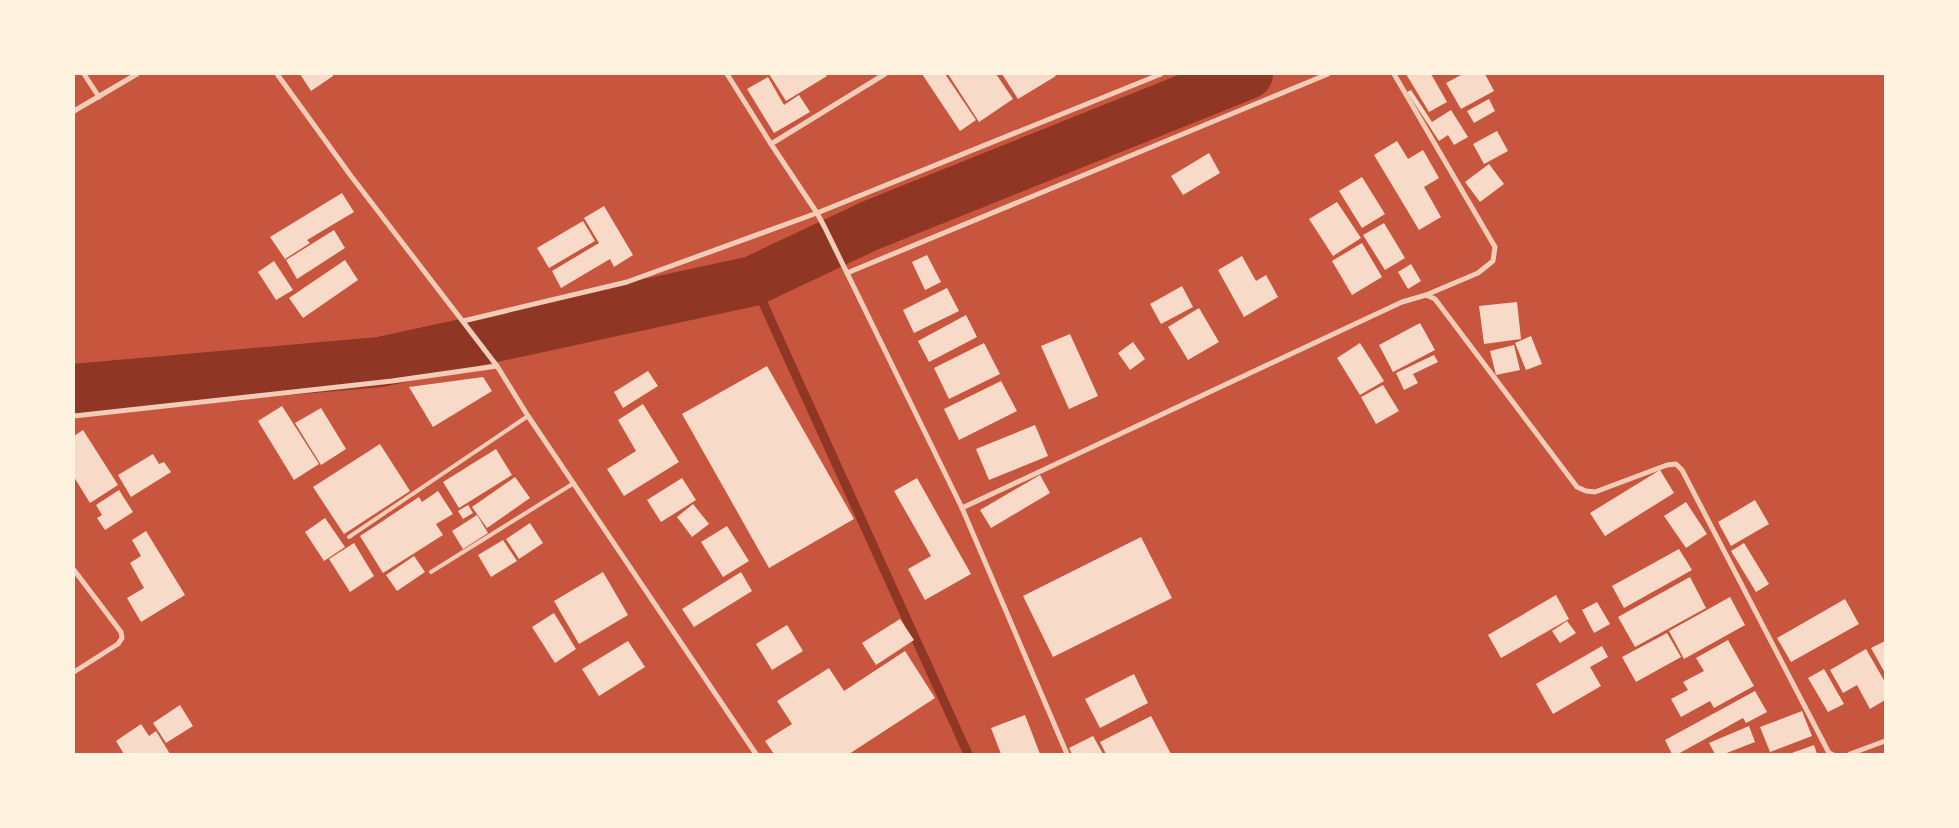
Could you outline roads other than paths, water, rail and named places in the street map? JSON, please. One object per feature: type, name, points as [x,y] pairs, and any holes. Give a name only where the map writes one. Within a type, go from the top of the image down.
[{"type":"street","points":[[84,74],[98,97]]},
{"type":"street","points":[[74,111],[136,74]]},
{"type":"street","points":[[277,74],[351,176],[495,364],[756,754]]},
{"type":"street","points":[[727,74],[825,228],[962,508],[1067,754]]},
{"type":"street","points":[[771,144],[885,74]]},
{"type":"street","points":[[463,321],[627,282],[817,213],[1161,74]]},
{"type":"street","points":[[847,273],[1328,74]]},
{"type":"street","points":[[962,508],[1402,302],[1426,295],[1478,273],[1493,262],[1494,247],[1394,74]]},
{"type":"street","points":[[1426,295],[1434,299],[1577,487],[1595,492],[1667,465],[1676,464],[1682,470],[1830,754]]},
{"type":"street","points":[[74,416],[392,381],[495,364]]},
{"type":"street","points":[[74,570],[121,632],[122,638],[118,644],[74,672]]},
{"type":"street","points":[[1850,754],[1885,741]]},
{"type":"lane","points":[[349,537],[528,416]]},
{"type":"lane","points":[[431,572],[574,483]]},
{"type":"waterway","points":[[74,389],[380,362],[753,281],[869,226],[1248,74]]},
{"type":"waterway","points":[[753,281],[968,754]]}]
